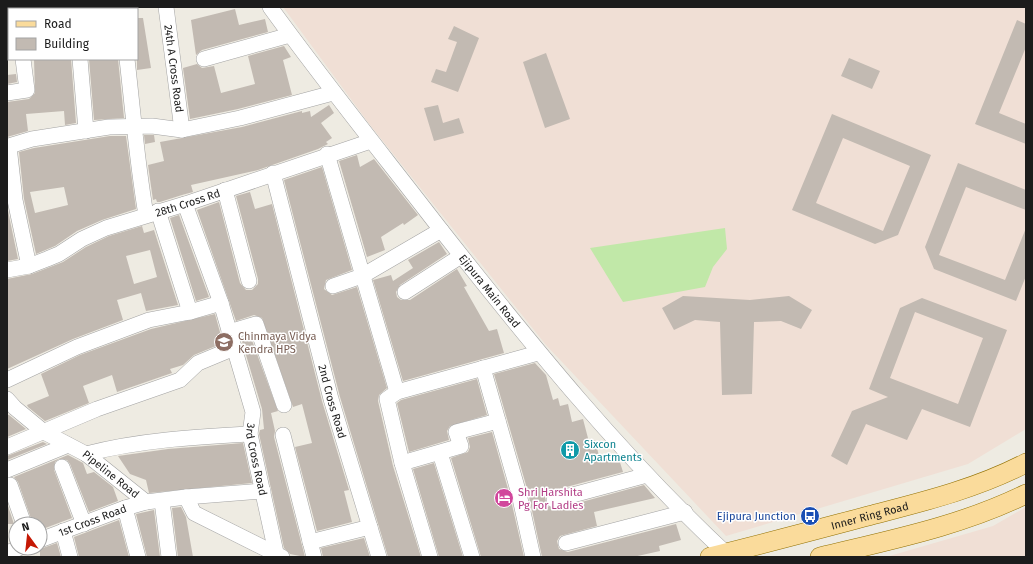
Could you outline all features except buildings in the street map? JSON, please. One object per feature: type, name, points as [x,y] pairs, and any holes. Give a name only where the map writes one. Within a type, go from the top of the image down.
[{"type":"main road","name":"Inner Ring Road","points":[[722,556],[970,488],[994,479],[1026,463]]},
{"type":"main road","points":[[820,557],[919,533],[976,516],[1026,494]]},
{"type":"street","name":"24th A Cross Road","points":[[166,7],[182,130]]},
{"type":"street","name":"Ejipura Main Road","points":[[270,7],[371,141],[538,352],[647,475],[685,512],[722,556]]},
{"type":"street","points":[[204,59],[290,35]]},
{"type":"street","points":[[7,93],[27,90],[23,60]]},
{"type":"street","points":[[80,60],[86,131]]},
{"type":"street","points":[[127,60],[135,126],[138,170],[152,213],[190,312]]},
{"type":"street","points":[[29,266],[16,200],[8,147],[32,139],[109,127],[135,126],[182,130],[262,113],[334,93]]},
{"type":"street","name":"28th Cross Rd","points":[[7,270],[29,266],[59,254],[82,239],[152,213],[185,204],[327,154],[371,141]]},
{"type":"street","points":[[327,154],[397,392]]},
{"type":"street","name":"2nd Cross Road","points":[[273,174],[331,399],[379,557]]},
{"type":"street","points":[[225,190],[249,281]]},
{"type":"street","name":"3rd Cross Road","points":[[185,204],[221,302],[253,412],[250,434],[279,557]]},
{"type":"street","points":[[333,286],[362,276],[441,230]]},
{"type":"street","points":[[405,292],[461,256]]},
{"type":"street","points":[[7,380],[84,344],[150,320],[190,312],[221,302]]},
{"type":"street","points":[[229,332],[256,324],[284,405]]},
{"type":"street","points":[[7,447],[97,409],[180,380],[198,363],[234,348]]},
{"type":"street","points":[[430,557],[402,463],[387,399],[397,392],[538,352]]},
{"type":"street","points":[[483,368],[519,494],[533,557]]},
{"type":"street","name":"Pipeline Road","points":[[7,399],[15,408],[44,432],[86,454],[146,502],[186,497],[263,491]]},
{"type":"street","points":[[402,463],[460,446],[456,432],[498,421]]},
{"type":"street","points":[[86,454],[111,447],[158,440],[250,434]]},
{"type":"street","points":[[283,435],[314,557]]},
{"type":"street","points":[[7,470],[68,445]]},
{"type":"street","points":[[440,453],[472,557]]},
{"type":"street","points":[[62,467],[84,524]]},
{"type":"street","points":[[554,500],[647,475]]},
{"type":"street","points":[[10,485],[21,516]]},
{"type":"street","points":[[186,497],[194,513],[279,557]]},
{"type":"street","points":[[162,500],[169,557]]},
{"type":"street","name":"1st Cross Road","points":[[48,537],[146,502]]},
{"type":"street","points":[[126,508],[138,557]]},
{"type":"street","points":[[566,543],[685,512]]},
{"type":"street","points":[[310,542],[370,527]]},
{"type":"street","points":[[63,532],[70,557]]},
{"type":"shaded area","points":[[283,7],[1026,7],[1026,429],[968,464],[726,536],[546,345],[370,125]]},
{"type":"shaded area","points":[[1026,507],[1026,557],[886,557],[993,526]]},
{"type":"green space","points":[[725,228],[727,249],[713,267],[705,287],[623,302],[590,248]]},
{"type":"place","name":"Chinmaya Vidya Kendra HPS","points":[[224,342]]},
{"type":"place","name":"Sixcon Apartments","points":[[570,450]]},
{"type":"place","name":"Shri Harshita Pg For Ladies","points":[[504,498]]},
{"type":"place","name":"Ejipura Junction","points":[[810,516]]}]
